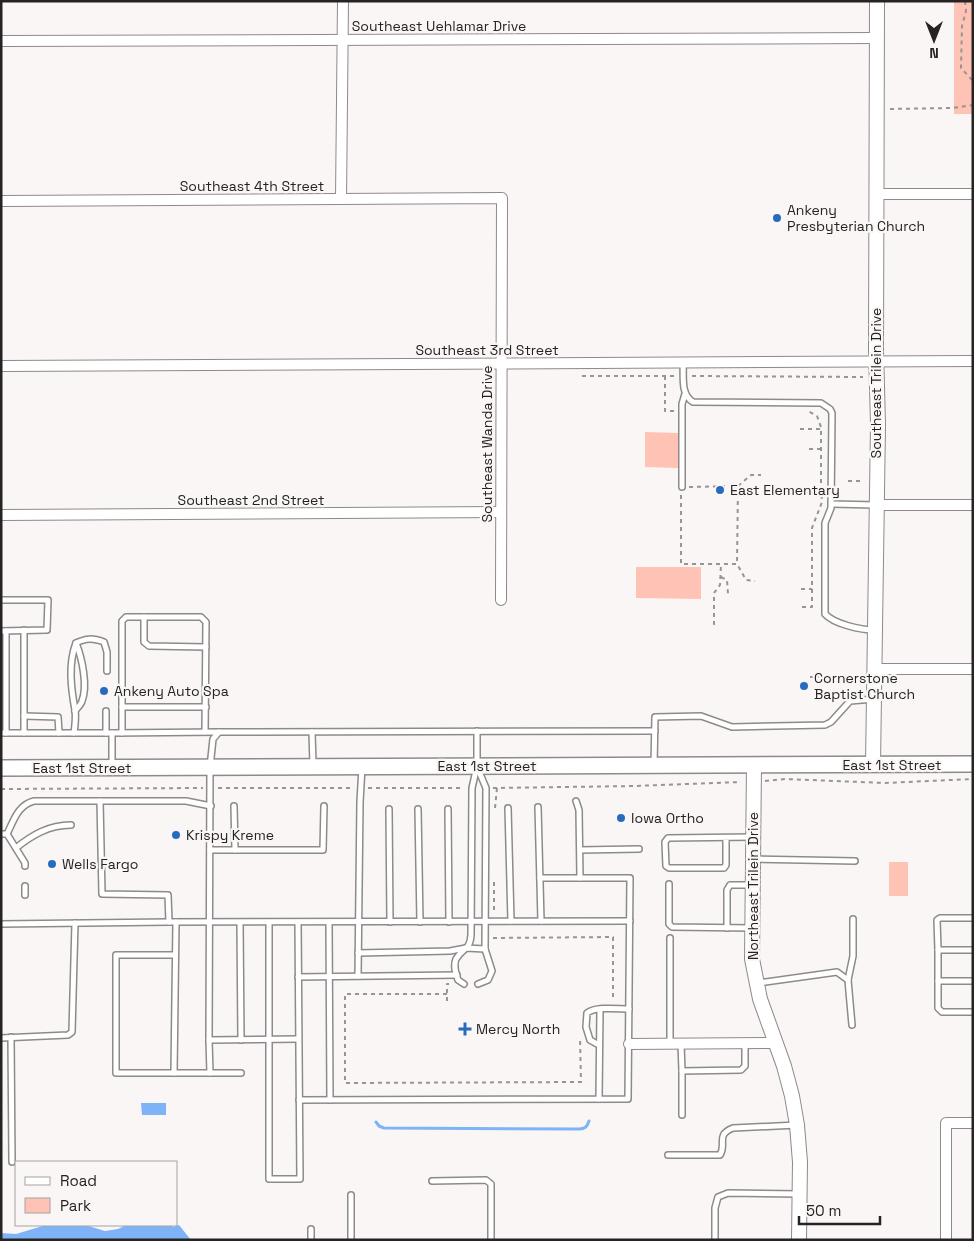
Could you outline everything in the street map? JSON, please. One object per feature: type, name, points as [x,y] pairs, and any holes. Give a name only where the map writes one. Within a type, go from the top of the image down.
[{"type":"main road","name":"East 1st Street","points":[[1,768],[973,764]]},
{"type":"street","points":[[341,199],[343,1]]},
{"type":"street","name":"Southeast Trilein Drive","points":[[873,765],[878,424],[877,1]]},
{"type":"street","name":"Southeast Uehlamar Drive","points":[[1,41],[877,38]]},
{"type":"street","points":[[876,194],[973,194]]},
{"type":"street","name":"Southeast 4th Street","points":[[1,201],[502,198]]},
{"type":"street","name":"Southeast Wanda Drive","points":[[500,600],[502,198]]},
{"type":"street","name":"Southeast 3rd Street","points":[[1,366],[973,361]]},
{"type":"street","points":[[876,504],[973,505]]},
{"type":"street","name":"Southeast 2nd Street","points":[[1,515],[501,512]]},
{"type":"street","points":[[874,672],[973,669]]},
{"type":"street","name":"Northeast Trilein Drive","points":[[754,765],[752,959],[760,999],[792,1096],[797,1125],[800,1162],[799,1240]]},
{"type":"street","points":[[629,1044],[776,1043]]},
{"type":"street","points":[[946,1240],[946,1123],[973,1123]]},
{"type":"lane","points":[[682,487],[682,399],[685,394],[684,362]]},
{"type":"lane","points":[[685,394],[691,401],[696,402],[824,404],[832,413],[832,504],[825,523],[825,614],[830,618],[862,630],[875,630]]},
{"type":"lane","points":[[832,504],[876,504]]},
{"type":"lane","points":[[1,600],[48,600],[47,630],[4,631],[4,734],[655,731]]},
{"type":"lane","points":[[122,733],[122,621],[126,617],[200,617],[206,622],[205,732]]},
{"type":"lane","points":[[144,617],[144,642],[149,646],[206,647]]},
{"type":"lane","points":[[24,630],[24,733]]},
{"type":"lane","points":[[74,734],[75,711],[71,667],[72,652],[76,643],[85,638],[104,642],[108,652],[107,671]]},
{"type":"lane","points":[[75,711],[82,702],[84,691],[83,661],[76,643]]},
{"type":"lane","points":[[654,765],[655,717],[701,716],[732,727],[825,725],[831,722],[850,701],[874,699]]},
{"type":"lane","points":[[122,707],[206,707]]},
{"type":"lane","points":[[106,711],[112,768]]},
{"type":"lane","points":[[24,716],[58,717],[59,733]]},
{"type":"lane","points":[[464,984],[458,980],[455,969],[456,960],[470,943],[472,921],[472,788],[477,766],[477,731]]},
{"type":"lane","points":[[210,1073],[208,923],[210,767],[213,739],[219,732]]},
{"type":"lane","points":[[312,732],[313,767]]},
{"type":"lane","points":[[358,976],[362,766]]},
{"type":"lane","points":[[477,766],[486,788],[485,921],[486,949],[492,970],[488,980],[478,984]]},
{"type":"lane","points":[[25,865],[16,848],[4,834],[20,808],[26,803],[34,801],[186,801],[211,806]]},
{"type":"lane","points":[[100,801],[102,894],[168,895],[169,922]]},
{"type":"lane","points":[[576,801],[579,810],[580,878]]},
{"type":"lane","points":[[234,806],[235,850]]},
{"type":"lane","points":[[210,850],[323,850],[324,806]]},
{"type":"lane","points":[[538,807],[541,921]]},
{"type":"lane","points":[[448,808],[449,922]]},
{"type":"lane","points":[[508,808],[511,921]]},
{"type":"lane","points":[[389,809],[390,922]]},
{"type":"lane","points":[[418,809],[420,922]]},
{"type":"lane","points":[[16,848],[39,832],[61,825],[71,825]]},
{"type":"lane","points":[[726,838],[726,865],[724,868],[669,868],[666,866],[665,842],[668,838],[726,838],[752,838]]},
{"type":"lane","points":[[580,850],[640,849]]},
{"type":"lane","points":[[752,859],[855,861]]},
{"type":"lane","points":[[299,1100],[628,1099],[630,878],[540,878]]},
{"type":"lane","points":[[669,884],[670,924],[672,927],[751,928]]},
{"type":"lane","points":[[727,928],[727,890],[730,885],[752,885]]},
{"type":"lane","points":[[25,886],[25,896]]},
{"type":"lane","points":[[973,918],[940,918],[938,920],[939,1011],[973,1012]]},
{"type":"lane","points":[[852,1025],[848,980],[853,956],[853,919]]},
{"type":"lane","points":[[1,924],[630,921]]},
{"type":"lane","points":[[174,1073],[176,922]]},
{"type":"lane","points":[[269,923],[269,1179],[300,1179],[298,922]]},
{"type":"lane","points":[[329,922],[330,1100]]},
{"type":"lane","points":[[1,1038],[68,1035],[72,1032],[75,923]]},
{"type":"lane","points":[[240,923],[242,1040]]},
{"type":"lane","points":[[670,938],[670,1044]]},
{"type":"lane","points":[[358,953],[450,951],[466,948],[486,949]]},
{"type":"lane","points":[[938,950],[973,950]]},
{"type":"lane","points":[[175,955],[116,955],[116,1073],[241,1072]]},
{"type":"lane","points":[[756,983],[837,972],[848,980]]},
{"type":"lane","points":[[298,977],[456,975]]},
{"type":"lane","points":[[938,981],[973,981]]},
{"type":"lane","points":[[599,1045],[590,1040],[586,1028],[587,1014],[591,1011],[629,1009]]},
{"type":"lane","points":[[599,1099],[600,1010]]},
{"type":"lane","points":[[11,1037],[12,1162]]},
{"type":"lane","points":[[209,1040],[298,1039]]},
{"type":"lane","points":[[682,1071],[742,1070],[744,1066],[745,1043]]},
{"type":"lane","points":[[681,1044],[682,1115]]},
{"type":"lane","points":[[668,1155],[720,1155],[722,1152],[722,1137],[726,1130],[733,1128],[797,1125]]},
{"type":"lane","points":[[432,1181],[486,1180],[491,1184],[491,1240]]},
{"type":"lane","points":[[715,1240],[715,1208],[718,1197],[728,1192],[800,1194]]},
{"type":"lane","points":[[351,1195],[351,1240]]},
{"type":"lane","points":[[311,1229],[311,1240]]},
{"type":"path","points":[[965,1],[966,11],[962,26],[961,68],[973,81]]},
{"type":"path","points":[[890,109],[954,108],[973,105]]},
{"type":"path","points":[[582,376],[863,377]]},
{"type":"path","points":[[665,376],[665,411],[682,411]]},
{"type":"path","points":[[802,410],[809,411],[820,422],[822,502],[812,528],[812,607],[802,607]]},
{"type":"path","points":[[800,430],[821,429]]},
{"type":"path","points":[[809,449],[821,449]]},
{"type":"path","points":[[737,564],[681,564],[680,487],[738,486],[751,475],[761,474]]},
{"type":"path","points":[[848,481],[864,481]]},
{"type":"path","points":[[738,486],[737,564],[746,580],[755,581]]},
{"type":"path","points":[[715,624],[714,593],[720,586],[721,564]]},
{"type":"path","points":[[721,577],[727,580],[728,594]]},
{"type":"path","points":[[802,589],[812,589]]},
{"type":"path","points":[[810,677],[874,672]]},
{"type":"path","points":[[491,938],[613,937],[613,1002],[608,1002]]},
{"type":"path","points":[[447,1001],[447,984],[452,984]]},
{"type":"path","points":[[447,994],[345,994],[345,1083],[581,1082],[580,1034]]},
{"type":"green space","points":[[954,1],[973,1],[973,114],[954,114]]},
{"type":"green space","points":[[645,432],[678,433],[678,468],[645,467]]},
{"type":"green space","points":[[636,567],[701,567],[701,599],[636,598]]},
{"type":"green space","points":[[889,862],[908,862],[908,896],[889,896]]},
{"type":"water","points":[[141,1103],[166,1103],[166,1115],[142,1115]]},
{"type":"water","points":[[179,1225],[191,1240],[1,1240],[1,1233],[16,1234],[43,1226],[88,1226],[105,1231],[124,1226],[173,1227]]},
{"type":"waterway","points":[[376,1122],[384,1128],[583,1129],[589,1121]]},
{"type":"place","name":"Ankeny Presbyterian Church","points":[[777,218]]},
{"type":"place","name":"East Elementary","points":[[720,490]]},
{"type":"place","name":"Cornerstone Baptist Church","points":[[804,686]]},
{"type":"place","name":"Ankeny Auto Spa","points":[[104,691]]},
{"type":"place","name":"Iowa Ortho","points":[[621,818]]},
{"type":"place","name":"Krispy Kreme","points":[[176,835]]},
{"type":"place","name":"Wells Fargo","points":[[52,864]]},
{"type":"place","name":"Mercy North","points":[[465,1029]]}]
